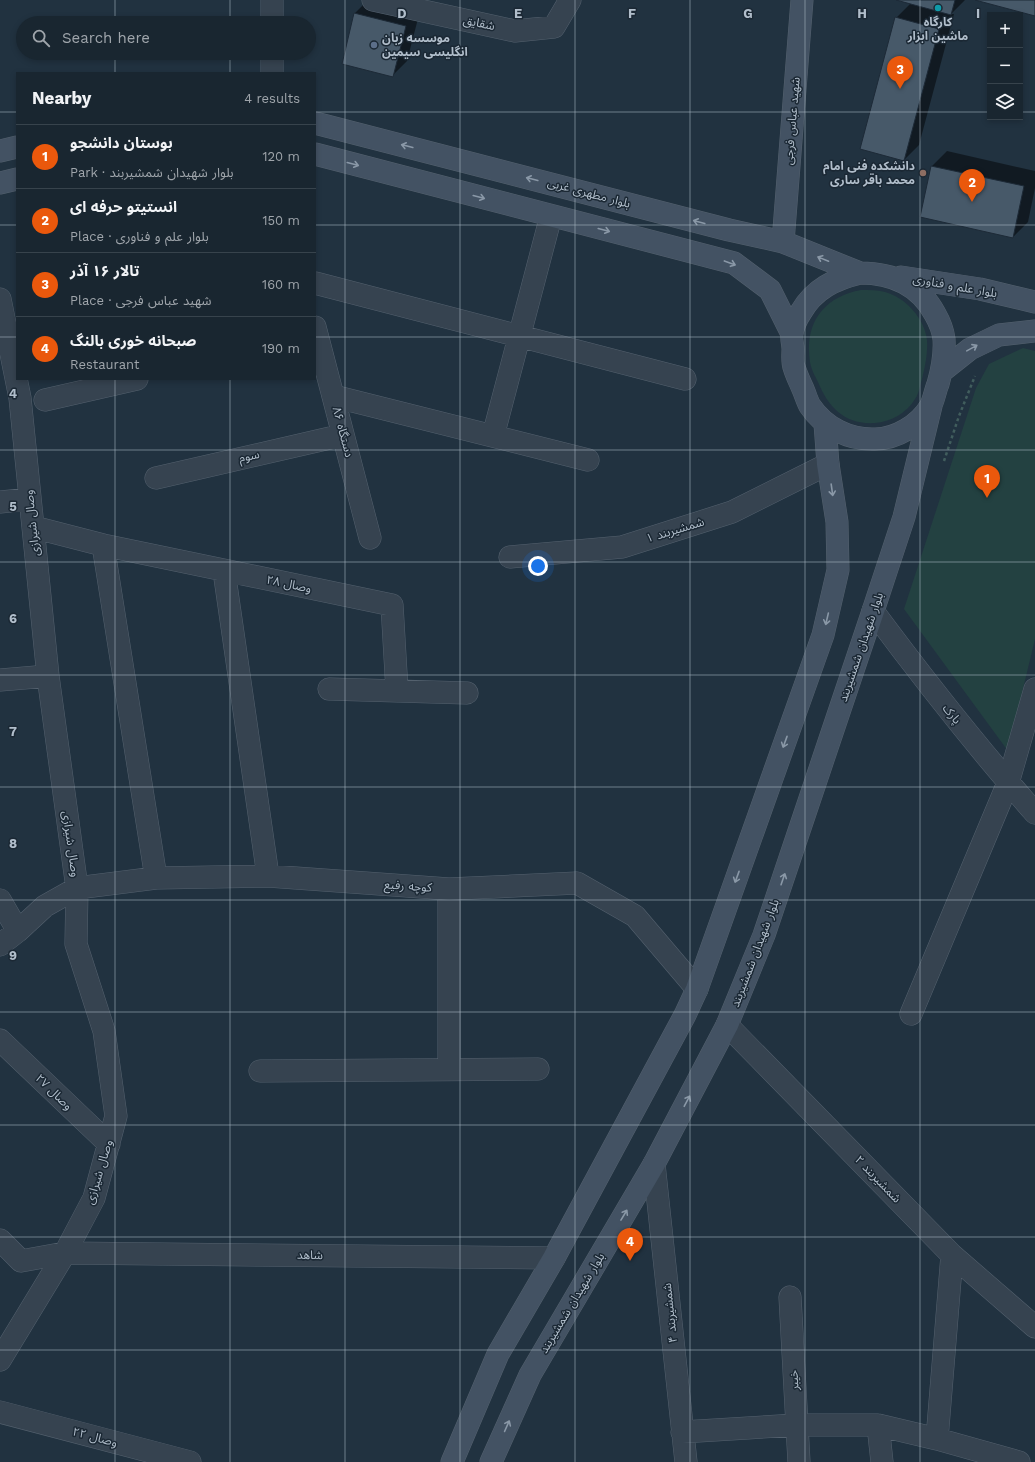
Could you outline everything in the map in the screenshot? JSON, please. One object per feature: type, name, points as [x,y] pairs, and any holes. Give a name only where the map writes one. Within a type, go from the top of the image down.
[{"type":"main road","name":"شهید عباس فرجی","points":[[783,242],[802,0]]},
{"type":"main road","name":"بلوار مطهری غربی","points":[[316,123],[729,230],[783,242],[868,273]]},
{"type":"main road","points":[[0,151],[16,147]]},
{"type":"main road","points":[[316,154],[734,263],[770,290],[792,334]]},
{"type":"main road","points":[[0,183],[16,179]]},
{"type":"main road","points":[[551,216],[559,186]]},
{"type":"main road","points":[[868,273],[844,277],[829,283],[816,292],[806,304],[798,318],[792,334],[793,366],[810,406],[826,424],[841,433],[858,439],[876,439],[892,436],[907,430],[919,420],[930,406]]},
{"type":"main road","name":"بلوار علم و فناوری","points":[[868,273],[980,289],[1035,302]]},
{"type":"main road","name":"بلوار شهیدان شمشیربند","points":[[491,1462],[530,1375],[654,1164],[727,1025],[764,935],[904,516],[930,406],[941,372],[944,338],[939,321],[931,306],[920,294],[907,284],[892,277],[868,273]]},
{"type":"main road","points":[[941,372],[970,349],[999,335],[1035,331]]},
{"type":"main road","points":[[452,1462],[498,1354],[554,1258],[685,1016],[697,989],[823,635],[838,570],[837,522],[828,464],[826,424]]},
{"type":"street","points":[[272,0],[272,16]]},
{"type":"street","name":"شقایق","points":[[373,0],[515,31],[554,27],[570,0]]},
{"type":"street","points":[[272,60],[272,72]]},
{"type":"street","points":[[493,436],[551,216]]},
{"type":"street","points":[[316,283],[685,379]]},
{"type":"street","name":"وصال شیرازی","points":[[0,299],[7,373],[20,398],[48,676],[77,888],[76,944],[104,1031],[116,1116],[94,1198],[65,1253],[0,1360]]},
{"type":"street","name":"دستگاه ۸۶","points":[[316,334],[370,538]]},
{"type":"street","points":[[46,400],[133,380]]},
{"type":"street","points":[[333,396],[588,460]]},
{"type":"street","name":"سوم","points":[[156,478],[343,435]]},
{"type":"street","name":"شمشیربند ۱","points":[[510,558],[622,547],[732,512],[828,464]]},
{"type":"street","points":[[0,502],[30,499]]},
{"type":"street","name":"وصال ۲۸","points":[[33,527],[224,571],[392,605],[396,690]]},
{"type":"street","points":[[103,544],[156,878]]},
{"type":"street","points":[[224,571],[268,876]]},
{"type":"street","name":"پارک","points":[[873,611],[929,685],[1008,783],[1035,813]]},
{"type":"street","points":[[0,680],[48,676]]},
{"type":"street","points":[[330,689],[467,693]]},
{"type":"street","points":[[911,1014],[1008,783],[1035,689]]},
{"type":"street","name":"کوچه رفیع","points":[[77,888],[156,878],[268,876],[449,889],[577,883],[635,916],[697,989]]},
{"type":"street","points":[[0,945],[18,931],[45,906],[77,888]]},
{"type":"street","points":[[449,889],[449,1069]]},
{"type":"street","points":[[0,900],[18,931]]},
{"type":"street","name":"شمشیربند ۲","points":[[727,1025],[952,1255],[1035,1327]]},
{"type":"street","name":"وصال ۲۷","points":[[0,1040],[109,1144]]},
{"type":"street","points":[[260,1071],[538,1069]]},
{"type":"street","name":"شمشیربند ۴","points":[[654,1164],[686,1462]]},
{"type":"street","name":"شاهد","points":[[0,1240],[21,1261],[65,1253],[554,1258]]},
{"type":"street","points":[[937,1439],[952,1255]]},
{"type":"street","name":"خیبر","points":[[790,1297],[799,1462]]},
{"type":"street","name":"وصال ۲۲","points":[[0,1412],[190,1462]]},
{"type":"street","points":[[682,1432],[796,1425],[878,1425],[937,1439],[1019,1462]]},
{"type":"street","points":[[878,1425],[882,1462]]},
{"type":"green space","points":[[861,290],[876,290],[885,292],[907,304],[922,324],[927,340],[925,365],[919,389],[912,404],[898,416],[886,421],[875,423],[855,421],[839,413],[822,391],[812,370],[810,362],[810,336],[813,324],[819,314],[836,299]]},
{"type":"green space","points":[[1023,348],[1035,351],[1035,639],[1008,751],[904,609],[976,388],[989,364]]},
{"type":"building","name":"کارگاه ماشین ابزار","points":[[896,0],[955,0],[951,15]]},
{"type":"building","points":[[975,0],[1035,0],[1035,16]]},
{"type":"building","name":"موسسه زبان انگلیسی سیمین","points":[[354,13],[406,26],[393,77],[342,64]]},
{"type":"building","points":[[895,17],[939,29],[904,161],[860,149]]},
{"type":"building","points":[[931,166],[1024,186],[1013,238],[920,217]]},
{"type":"place","name":"کارگاه ماشین ابزار","points":[[938,8]]},
{"type":"place","name":"موسسه زبان انگلیسی سیمین","points":[[374,45]]},
{"type":"place","name":"تالار ۱۶ آذر","points":[[900,89]]},
{"type":"place","name":"دانشکده فنی امام محمد باقر ساری","points":[[923,173]]},
{"type":"place","name":"انستیتو حرفه ای","points":[[972,202]]},
{"type":"place","name":"بوستان دانشجو","points":[[987,498]]},
{"type":"place","name":"صبحانه خوری بالنگ","points":[[630,1261]]}]
